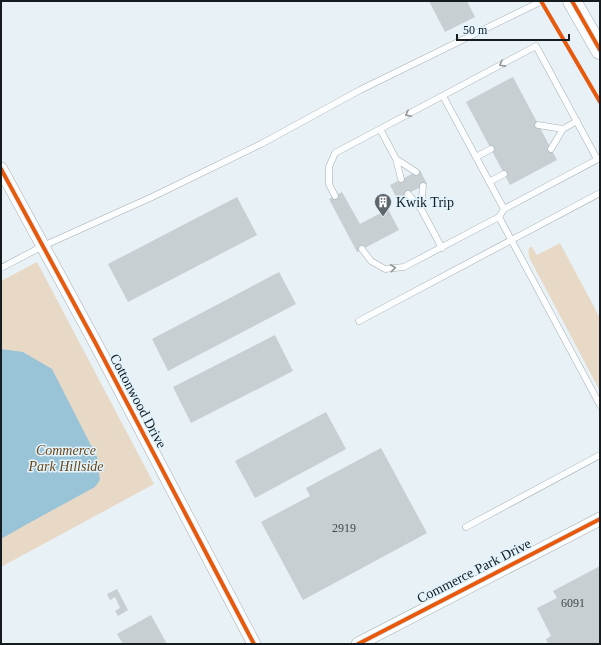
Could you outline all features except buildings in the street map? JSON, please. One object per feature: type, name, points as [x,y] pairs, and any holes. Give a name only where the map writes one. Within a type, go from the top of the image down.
[{"type":"main road","points":[[572,1],[600,50]]},
{"type":"street","name":"Cottonwood Drive","points":[[1,169],[96,344],[254,644]]},
{"type":"street","name":"Commerce Park Drive","points":[[358,644],[600,518]]},
{"type":"lane","points":[[1,268],[43,246],[152,198],[261,144],[360,90],[542,1]]},
{"type":"lane","points":[[335,196],[329,184],[328,167],[334,153],[536,46],[599,158],[504,209],[499,217],[404,267],[386,269],[371,261],[362,249]]},
{"type":"lane","points":[[443,96],[504,209]]},
{"type":"lane","points":[[551,149],[563,129],[577,121]]},
{"type":"lane","points":[[538,125],[563,129]]},
{"type":"lane","points":[[380,129],[396,160],[401,180]]},
{"type":"lane","points":[[476,157],[491,149]]},
{"type":"lane","points":[[396,160],[416,172]]},
{"type":"lane","points":[[489,182],[504,174]]},
{"type":"lane","points":[[421,209],[423,186]]},
{"type":"lane","points":[[359,321],[600,193]]},
{"type":"lane","points":[[408,194],[421,209],[442,248]]},
{"type":"lane","points":[[499,217],[600,405]]},
{"type":"lane","points":[[466,527],[600,455]]},
{"type":"green space","points":[[560,243],[600,318],[600,391],[529,256],[528,252],[530,247],[532,247],[537,255]]},
{"type":"green space","name":"Commerce Park Hillside","points":[[37,262],[154,484],[1,567],[1,281]]},
{"type":"water","points":[[1,349],[23,352],[52,369],[97,457],[100,480],[95,487],[1,539]]},
{"type":"cycle path","points":[[541,1],[600,102]]},
{"type":"cycle path","points":[[572,1],[600,50]]},
{"type":"cycle path","points":[[1,169],[96,344],[254,644]]},
{"type":"cycle path","points":[[358,644],[600,519]]},
{"type":"place","name":"Kwik Trip","points":[[383,217]]}]
